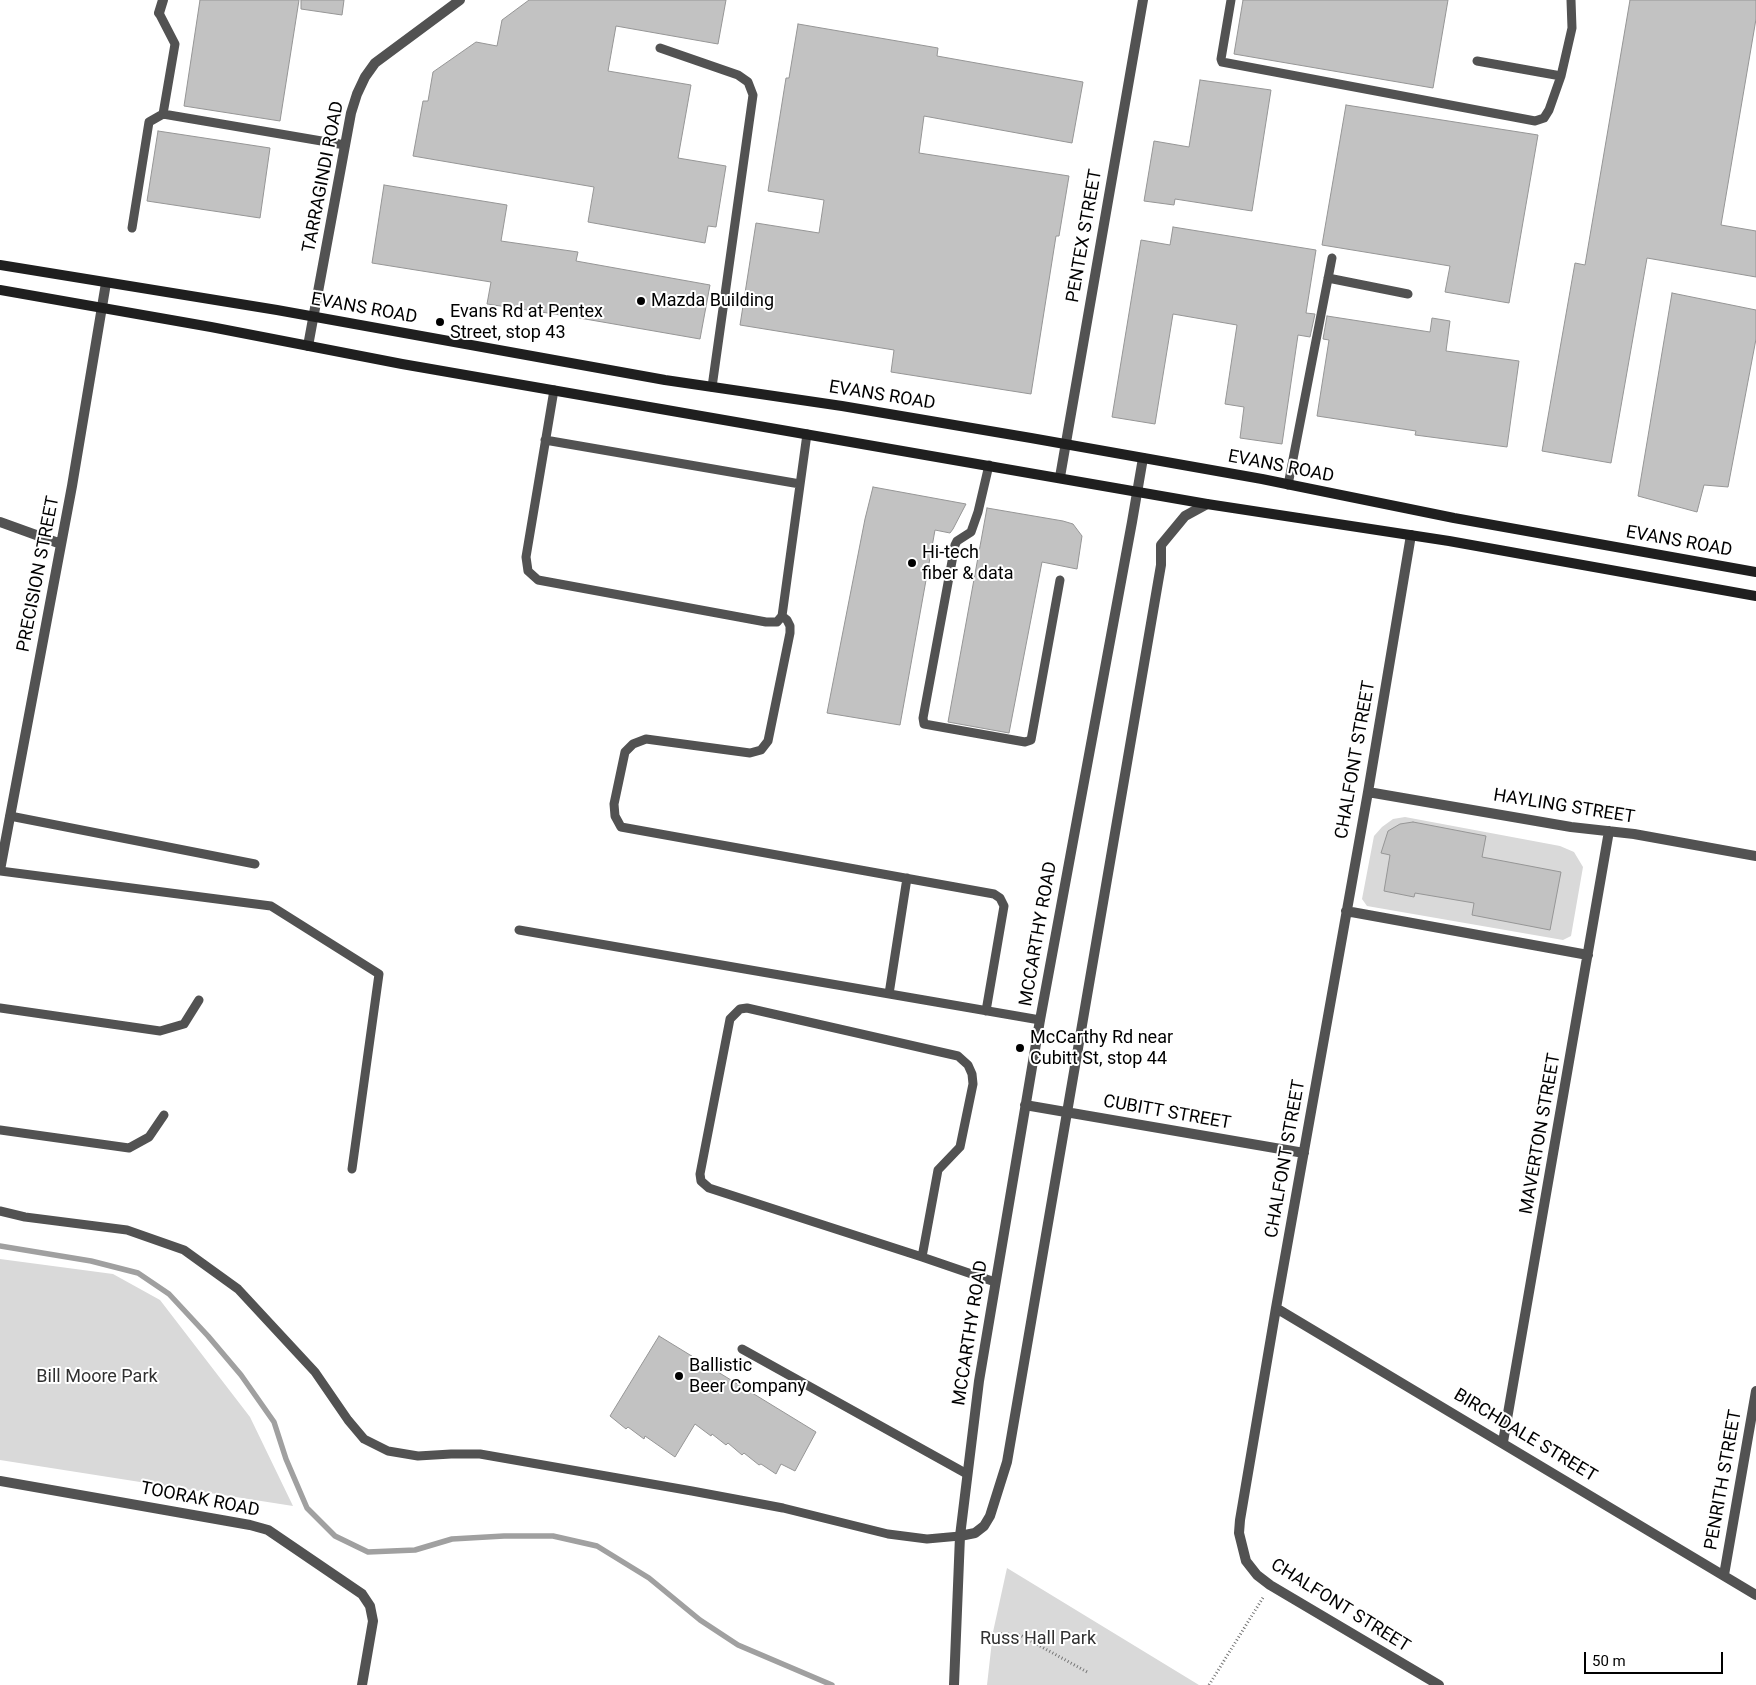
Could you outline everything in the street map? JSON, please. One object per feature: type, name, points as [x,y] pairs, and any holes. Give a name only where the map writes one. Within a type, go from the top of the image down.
[{"type":"main road","name":"EVANS ROAD","points":[[0,265],[314,316],[665,380],[842,406],[1066,444],[1288,484],[1454,518],[1756,572]]},
{"type":"main road","points":[[0,290],[554,390],[1137,492],[1411,535],[1756,596]]},
{"type":"street","points":[[159,13],[163,0]]},
{"type":"street","name":"TARRAGINDI ROAD","points":[[308,346],[351,113],[357,94],[365,77],[375,63],[460,0]]},
{"type":"street","name":"PENTEX STREET","points":[[1060,478],[1143,0]]},
{"type":"street","name":"PRECISION STREET","points":[[0,870],[72,486],[106,283]]},
{"type":"street","name":"MCCARTHY ROAD","points":[[954,1685],[960,1536],[979,1381],[1040,1020],[1143,458]]},
{"type":"street","points":[[960,1536],[976,1533],[984,1526],[990,1516],[1007,1462],[1159,575],[1161,545],[1185,516],[1208,504]]},
{"type":"street","points":[[0,522],[61,544]]},
{"type":"street","name":"CHALFONT STREET","points":[[1411,535],[1368,792],[1276,1308],[1239,1533],[1246,1561],[1257,1575],[1270,1585],[1438,1685]]},
{"type":"street","name":"HAYLING STREET","points":[[1368,792],[1571,827],[1634,834],[1756,856]]},
{"type":"street","name":"MAVERTON STREET","points":[[1503,1442],[1609,831]]},
{"type":"street","points":[[1346,911],[1588,954]]},
{"type":"street","name":"CUBITT STREET","points":[[1025,1105],[1304,1153]]},
{"type":"street","name":"BIRCHDALE STREET","points":[[1276,1308],[1756,1595]]},
{"type":"street","name":"PENRITH STREET","points":[[1724,1575],[1756,1391]]},
{"type":"street","name":"TOORAK ROAD","points":[[0,1481],[240,1523],[268,1530],[362,1594],[370,1606],[373,1621],[362,1685]]},
{"type":"lane","points":[[1231,0],[1220,59],[1222,62],[1535,121],[1544,118],[1549,110],[1561,76],[1572,28],[1571,0]]},
{"type":"lane","points":[[159,13],[175,44],[163,114]]},
{"type":"lane","points":[[660,48],[738,75],[748,82],[752,95],[712,387]]},
{"type":"lane","points":[[1477,61],[1561,76]]},
{"type":"lane","points":[[132,228],[149,122],[163,114],[345,145]]},
{"type":"lane","points":[[1288,484],[1332,258]]},
{"type":"lane","points":[[1328,278],[1408,294]]},
{"type":"lane","points":[[554,390],[526,557],[528,571],[538,580],[766,622],[777,622],[782,616],[807,434]]},
{"type":"lane","points":[[545,440],[800,484]]},
{"type":"lane","points":[[989,465],[978,512],[971,532],[955,545],[923,718],[924,724],[1025,742],[1031,740],[1060,580]]},
{"type":"lane","points":[[782,616],[790,626],[790,633],[768,741],[761,750],[750,753],[646,739],[633,744],[625,752],[614,804],[615,816],[621,827],[994,894],[1000,898],[1004,906],[986,1011]]},
{"type":"lane","points":[[10,816],[255,864]]},
{"type":"lane","points":[[0,870],[271,906],[379,974],[352,1169]]},
{"type":"lane","points":[[889,994],[907,878]]},
{"type":"lane","points":[[519,930],[1040,1020]]},
{"type":"lane","points":[[0,1008],[160,1031],[184,1024],[199,1000]]},
{"type":"lane","points":[[922,1257],[938,1170],[960,1147],[973,1084],[972,1074],[968,1065],[958,1056],[747,1008],[740,1009],[730,1019],[700,1174],[701,1181],[709,1188],[995,1282]]},
{"type":"lane","points":[[0,1130],[129,1148],[149,1137],[164,1115]]},
{"type":"lane","points":[[0,1211],[25,1217],[127,1230],[184,1250],[238,1289],[315,1372],[364,1440],[388,1451],[418,1456],[480,1454],[783,1508],[888,1534],[927,1539],[960,1536]]},
{"type":"lane","points":[[742,1350],[967,1474]]},
{"type":"path","points":[[1209,1685],[1270,1585]]},
{"type":"path","points":[[987,1633],[1020,1636],[1089,1673]]},
{"type":"green space","points":[[1405,817],[1560,846],[1574,852],[1583,867],[1571,936],[1563,940],[1367,906],[1362,899],[1374,836],[1393,819]]},
{"type":"green space","name":"Bill Moore Park","points":[[0,1259],[113,1274],[160,1300],[250,1417],[293,1506],[0,1460]]},
{"type":"green space","name":"Russ Hall Park","points":[[1007,1568],[1199,1685],[987,1685],[993,1632]]},
{"type":"building","points":[[200,0],[299,0],[280,121],[184,106]]},
{"type":"building","points":[[301,0],[344,0],[342,15],[301,9]]},
{"type":"building","points":[[529,0],[726,0],[718,44],[616,26],[608,71],[691,85],[678,158],[726,166],[716,227],[708,226],[705,243],[588,222],[594,187],[413,156],[423,101],[428,101],[433,72],[476,42],[497,46],[502,20]]},
{"type":"building","points":[[1243,0],[1448,0],[1433,88],[1234,54]]},
{"type":"building","points":[[1630,0],[1756,0],[1756,19],[1721,225],[1756,231],[1756,277],[1647,258],[1611,463],[1542,451],[1575,263],[1585,265]]},
{"type":"building","points":[[798,24],[938,48],[937,56],[1083,82],[1072,143],[924,116],[919,153],[1069,176],[1059,236],[1056,236],[1031,394],[891,372],[894,350],[740,325],[756,223],[819,233],[824,200],[768,191],[786,78],[789,78]]},
{"type":"building","points":[[1200,80],[1271,90],[1252,211],[1175,199],[1174,205],[1144,201],[1154,141],[1189,147]]},
{"type":"building","points":[[1346,105],[1538,135],[1509,303],[1445,292],[1450,266],[1322,245]]},
{"type":"building","points":[[158,131],[270,148],[260,218],[147,201]]},
{"type":"building","points":[[384,185],[507,205],[501,241],[578,252],[576,261],[710,285],[700,339],[487,304],[491,282],[372,263]]},
{"type":"building","points":[[1173,227],[1316,250],[1306,313],[1315,314],[1310,337],[1298,335],[1282,444],[1240,438],[1244,407],[1225,404],[1237,325],[1173,314],[1155,424],[1112,417],[1141,240],[1170,245]]},
{"type":"building","points":[[1672,293],[1756,310],[1756,339],[1728,487],[1704,485],[1697,512],[1638,496]]},
{"type":"building","points":[[1327,316],[1430,332],[1432,318],[1450,321],[1446,351],[1519,361],[1507,447],[1415,435],[1416,431],[1317,416],[1329,340],[1323,339]]},
{"type":"building","points":[[873,487],[966,504],[950,533],[935,530],[900,725],[827,713]]},
{"type":"building","points":[[987,508],[1063,521],[1073,524],[1082,536],[1077,569],[1042,562],[1009,733],[948,722]]},
{"type":"building","points":[[1413,822],[1486,836],[1482,857],[1561,872],[1550,930],[1472,915],[1474,903],[1415,893],[1414,897],[1384,891],[1390,855],[1381,853],[1388,831],[1400,824]]},
{"type":"building","name":"Ballistic Beer Company","points":[[659,1336],[816,1432],[795,1471],[781,1464],[776,1474],[761,1464],[759,1465],[744,1453],[742,1455],[728,1443],[726,1445],[712,1434],[711,1436],[695,1424],[675,1457],[645,1436],[644,1439],[628,1427],[626,1429],[610,1416]]},
{"type":"waterway","points":[[0,1246],[91,1261],[138,1273],[169,1294],[241,1375],[274,1422],[286,1459],[307,1508],[335,1536],[368,1552],[415,1550],[452,1539],[504,1536],[553,1536],[597,1546],[649,1578],[700,1620],[738,1645],[832,1685]]},
{"type":"place","name":"Mazda Building","points":[[641,301]]},
{"type":"place","name":"Evans Rd at Pentex Street, stop 43","points":[[440,322]]},
{"type":"place","name":"Hi-tech fiber & data","points":[[912,563]]},
{"type":"place","name":"McCarthy Rd near Cubitt St, stop 44","points":[[1020,1048]]},
{"type":"place","name":"Ballistic Beer Company","points":[[679,1376]]}]
